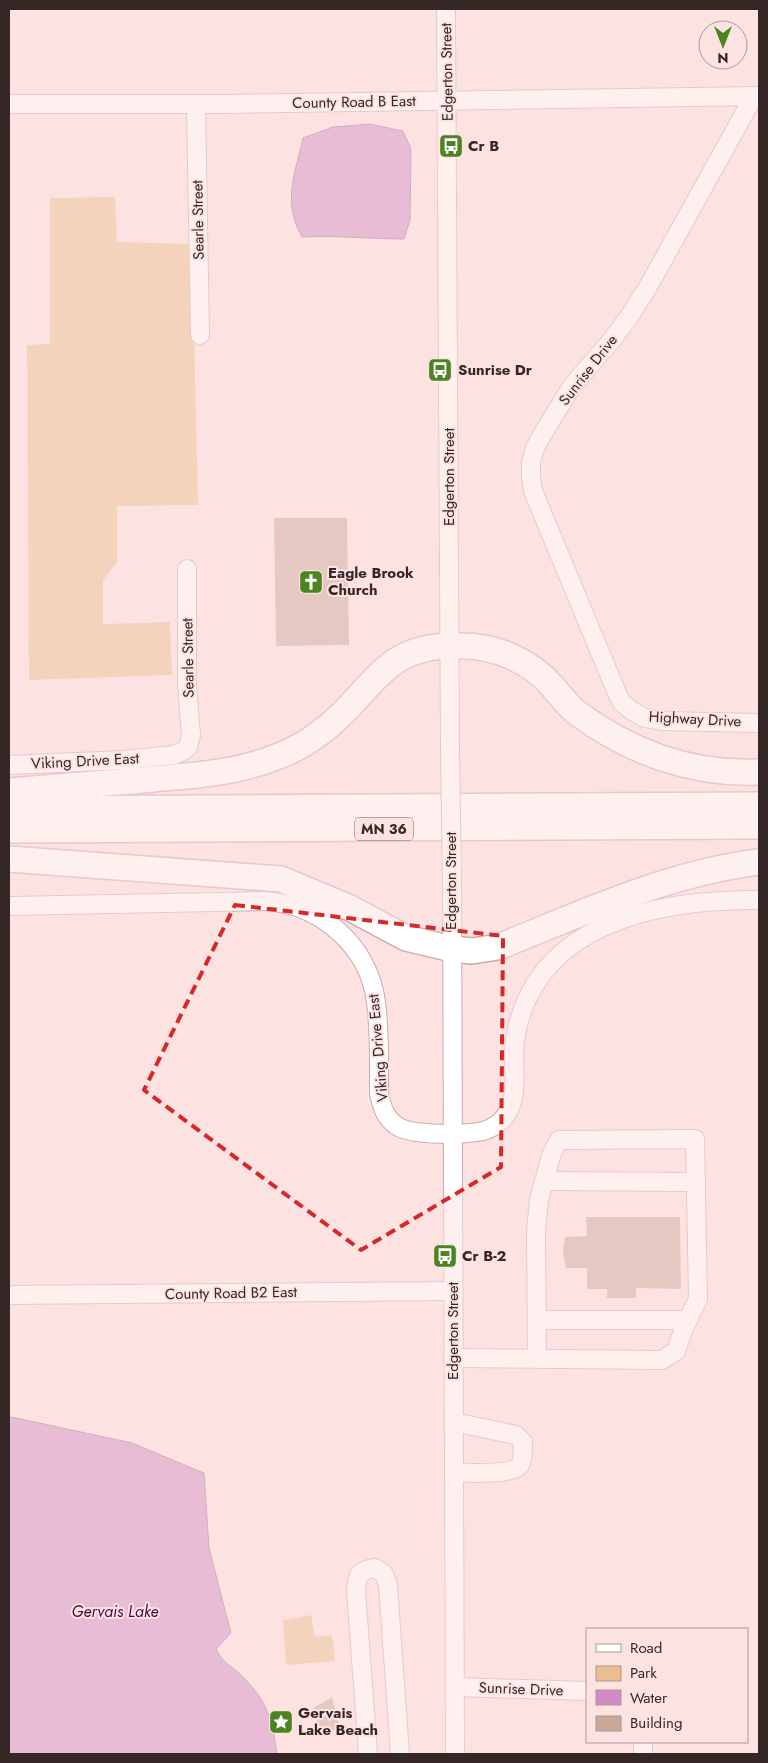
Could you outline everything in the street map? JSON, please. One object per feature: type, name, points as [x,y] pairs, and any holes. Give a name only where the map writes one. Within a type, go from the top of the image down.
[{"type":"highway","points":[[9,791],[228,772],[252,766],[279,756],[304,743],[324,729],[343,713],[387,668],[399,659],[416,651],[450,646],[484,648],[502,652],[520,660],[537,672],[575,712],[611,736],[654,756],[682,765],[710,770],[744,773],[759,772]]},
{"type":"highway","name":"MN 36","points":[[9,809],[759,805]]},
{"type":"highway","name":"MN 36","points":[[9,830],[759,826]]},
{"type":"highway","points":[[9,859],[281,879],[350,908],[406,938],[452,949],[472,951],[498,947],[669,881],[731,866],[759,862]]},
{"type":"street","name":"Edgerton Street","points":[[446,9],[455,1754]]},
{"type":"street","name":"County Road B East","points":[[9,104],[196,104],[756,96]]},
{"type":"street","name":"Sunrise Drive","points":[[632,712],[622,703],[617,693],[533,491],[530,477],[531,462],[535,448],[572,386],[611,342],[630,317],[756,96]]},
{"type":"street","name":"Searle Street","points":[[196,104],[200,335]]},
{"type":"street","name":"Searle Street","points":[[187,569],[187,685],[191,735],[188,746]]},
{"type":"street","name":"Highway Drive","points":[[632,712],[645,718],[662,720],[759,722]]},
{"type":"street","name":"Viking Drive East","points":[[9,765],[124,760],[174,755],[183,751],[188,746]]},
{"type":"street","name":"Viking Drive East","points":[[9,906],[263,901],[292,905],[310,912],[327,921],[342,934],[365,964],[372,982],[376,1001],[379,1094],[385,1114],[399,1127],[408,1131],[452,1133],[484,1130],[493,1127],[507,1114],[514,1096],[515,1040],[525,1003],[537,982],[569,946],[585,935],[607,925],[628,916],[651,910],[688,904],[759,900]]},
{"type":"street","points":[[453,1358],[537,1359],[662,1360],[676,1351],[698,1299],[695,1139],[559,1140],[552,1153],[539,1199],[536,1232],[537,1359]]},
{"type":"street","points":[[544,1181],[696,1182]]},
{"type":"street","name":"County Road B2 East","points":[[9,1295],[453,1291]]},
{"type":"street","points":[[537,1320],[688,1320]]},
{"type":"street","points":[[454,1422],[516,1435],[523,1442],[522,1460],[519,1468],[509,1472],[454,1473]]},
{"type":"street","points":[[368,1754],[356,1580],[359,1574],[366,1569],[375,1568],[384,1574],[388,1585],[400,1754]]},
{"type":"street","name":"Sunrise Drive","points":[[455,1687],[586,1691]]},
{"type":"highlighted area","points":[[235,905],[503,936],[501,1167],[361,1250],[144,1090]]},
{"type":"green space","points":[[115,197],[117,242],[192,244],[198,505],[117,506],[117,562],[103,580],[103,624],[170,622],[172,675],[29,680],[27,345],[50,344],[50,198]]},
{"type":"green space","points":[[311,1615],[315,1637],[332,1635],[335,1661],[286,1665],[283,1620]]},
{"type":"water","points":[[370,124],[403,131],[411,149],[410,220],[404,239],[328,236],[302,237],[296,224],[291,200],[294,176],[303,138],[333,127]]},
{"type":"water","name":"Gervais Lake","points":[[9,1417],[132,1443],[204,1473],[209,1548],[231,1633],[216,1649],[224,1661],[249,1683],[262,1701],[273,1730],[277,1754],[9,1754]]},
{"type":"building","name":"Eagle Brook Church","points":[[274,518],[347,518],[349,645],[276,646]]},
{"type":"building","points":[[586,1217],[680,1217],[681,1289],[636,1288],[636,1298],[607,1298],[607,1289],[587,1289],[587,1268],[566,1268],[563,1252],[565,1237],[587,1236]]},
{"type":"building","points":[[332,1697],[340,1728],[324,1733],[310,1710]]},
{"type":"place","name":"Cr B","points":[[451,146]]},
{"type":"place","name":"Sunrise Dr","points":[[440,370]]},
{"type":"place","name":"Eagle Brook Church","points":[[311,582]]},
{"type":"place","name":"Cr B-2","points":[[445,1256]]},
{"type":"place","name":"Gervais Lake Beach","points":[[281,1722]]}]
